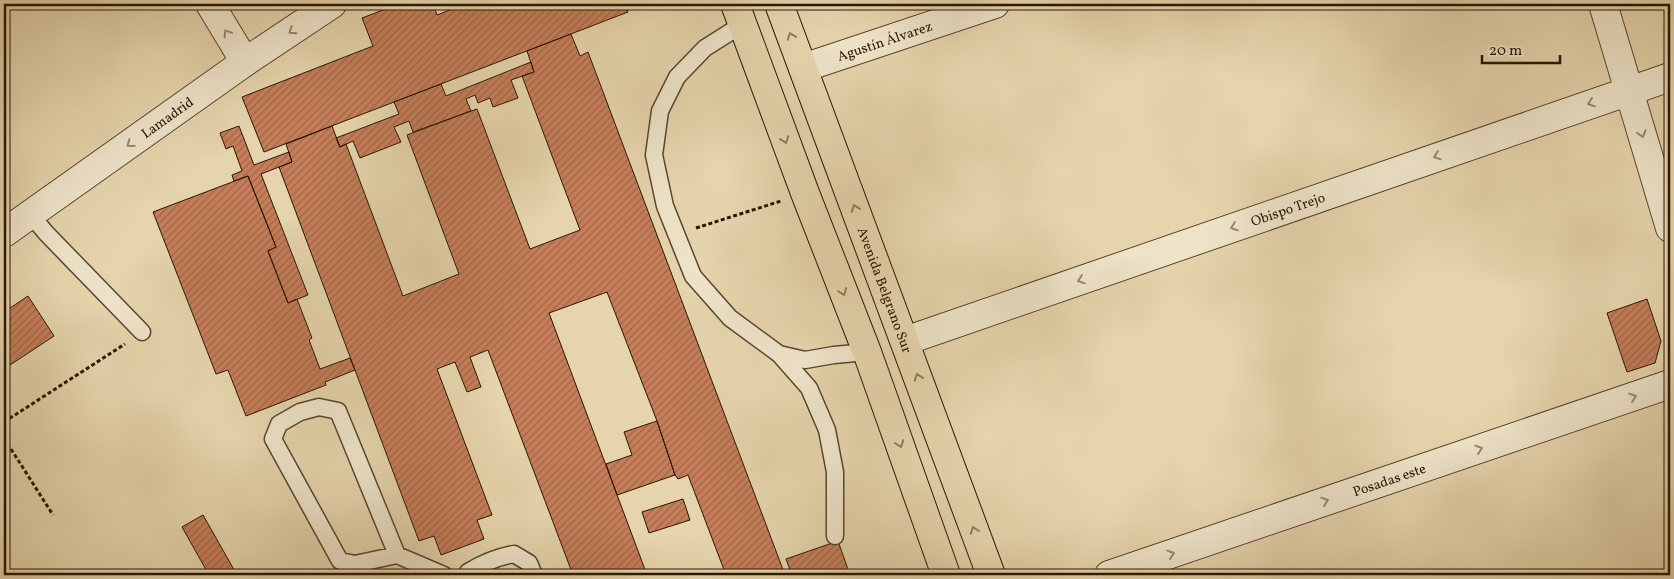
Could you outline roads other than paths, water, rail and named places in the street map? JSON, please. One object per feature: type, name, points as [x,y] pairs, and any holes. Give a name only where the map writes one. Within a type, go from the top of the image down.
[{"type":"highway","name":"Avenida Belgrano Sur","points":[[779,4],[991,575]]},
{"type":"highway","points":[[739,14],[805,193],[867,352],[946,575]]},
{"type":"street","points":[[210,4],[245,62]]},
{"type":"street","name":"Lamadrid","points":[[4,233],[245,62],[332,4]]},
{"type":"street","name":"Agustín Álvarez","points":[[803,68],[995,4]]},
{"type":"street","points":[[1602,4],[1670,228]]},
{"type":"street","name":"Obispo Trejo","points":[[904,341],[1670,77]]},
{"type":"street","name":"Posadas este","points":[[1109,575],[1670,384]]},
{"type":"lane","points":[[739,14],[677,77],[660,111],[654,155],[665,206],[693,276],[730,318],[779,354],[809,388],[827,430],[835,472],[835,536]]},
{"type":"lane","points":[[31,215],[46,233],[142,332]]},
{"type":"lane","points":[[779,354],[805,360],[867,352]]},
{"type":"lane","points":[[397,555],[338,411],[319,407],[300,412],[280,424],[273,439],[340,561],[355,564],[397,555],[444,575]]},
{"type":"lane","points":[[467,575],[468,572],[483,563],[500,556],[514,554],[529,563],[534,575]]}]
